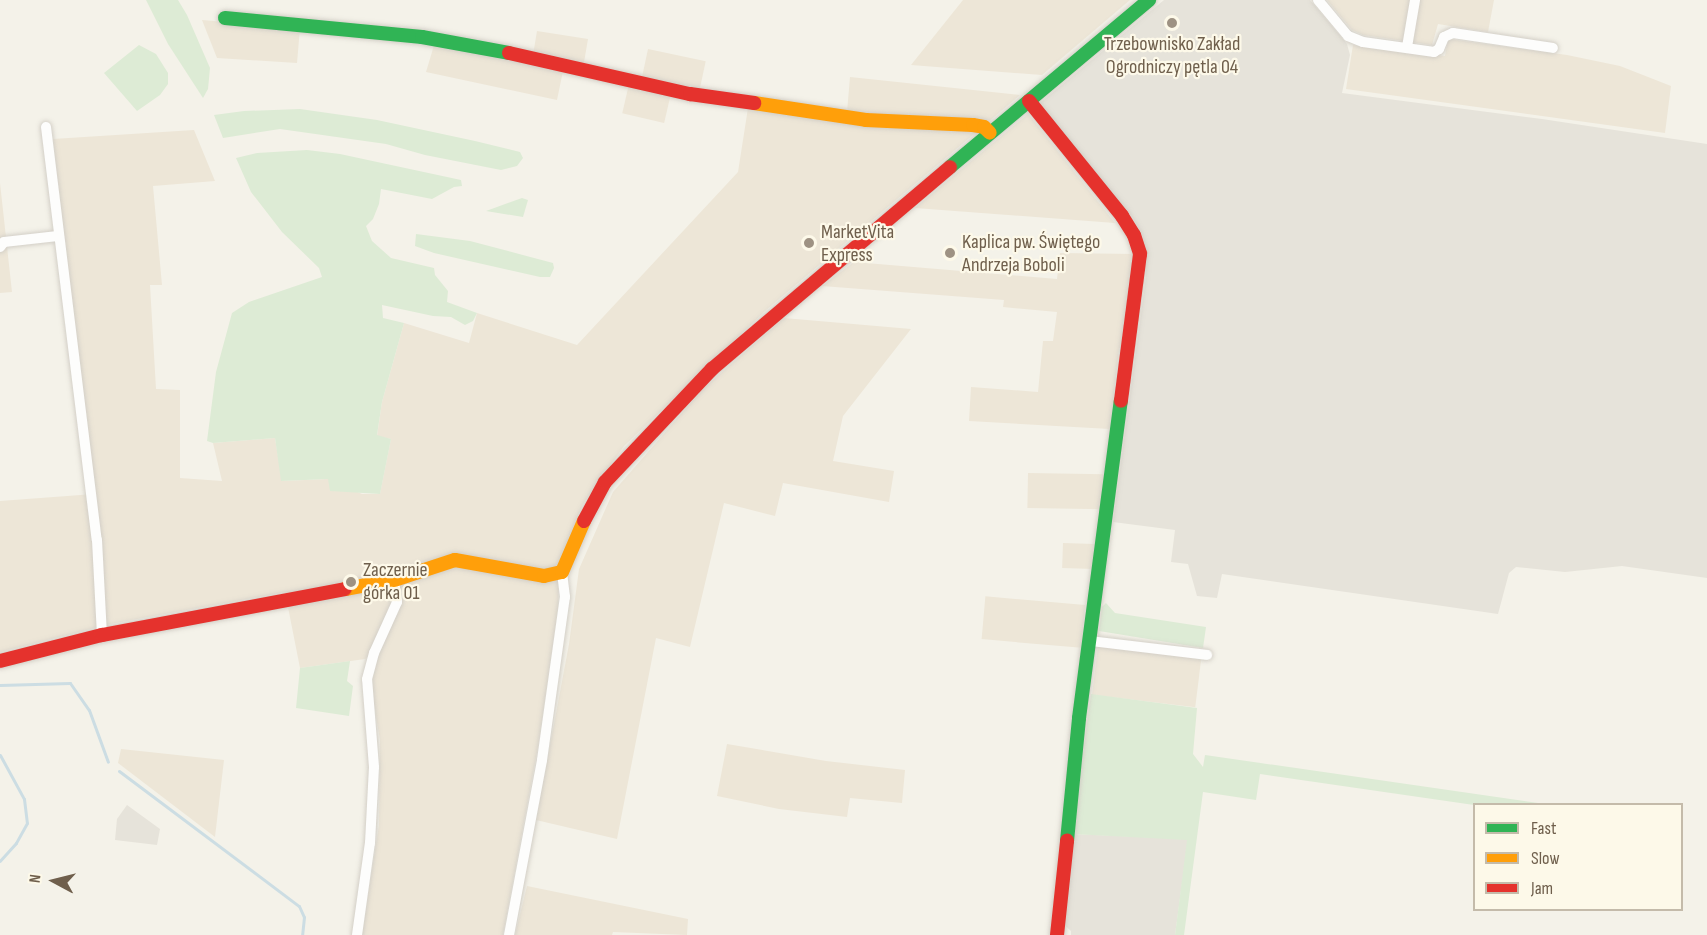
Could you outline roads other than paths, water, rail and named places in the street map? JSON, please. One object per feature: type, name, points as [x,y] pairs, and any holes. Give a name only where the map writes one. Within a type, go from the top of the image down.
[{"type":"street","points":[[509,935],[543,760],[565,597],[562,572],[571,556],[588,510],[605,482],[672,410],[766,321],[1149,0]]},
{"type":"street","points":[[1318,0],[1348,36],[1363,42],[1434,52],[1439,49],[1444,37],[1453,33],[1553,48]]},
{"type":"street","points":[[1407,47],[1415,0]]},
{"type":"street","points":[[225,18],[444,41],[487,48],[690,94],[866,120],[981,126],[990,133]]},
{"type":"street","points":[[1029,101],[1122,216],[1134,235],[1140,254],[1090,640],[1057,935]]},
{"type":"street","points":[[46,127],[97,540],[102,635]]},
{"type":"street","points":[[0,247],[4,242],[58,236]]},
{"type":"street","points":[[0,661],[102,635],[394,580],[456,560],[544,576],[562,572]]},
{"type":"street","points":[[357,935],[370,843],[374,767],[367,679],[374,653],[396,602],[394,580]]},
{"type":"street","points":[[1090,640],[1207,655]]},
{"type":"waterway","points":[[0,685],[70,683],[89,710],[108,762]]},
{"type":"waterway","points":[[0,755],[24,799],[27,823],[16,843],[0,861]]},
{"type":"waterway","points":[[119,771],[299,906],[304,917],[302,935]]},
{"type":"place","name":"Trzebownisko Zakład Ogrodniczy pętla 04","points":[[1172,23]]},
{"type":"place","name":"MarketVita Express","points":[[809,243]]},
{"type":"place","name":"Kaplica pw. Świętego Andrzeja Boboli","points":[[950,253]]},
{"type":"place","name":"Zaczernie górka 01","points":[[351,582]]}]
